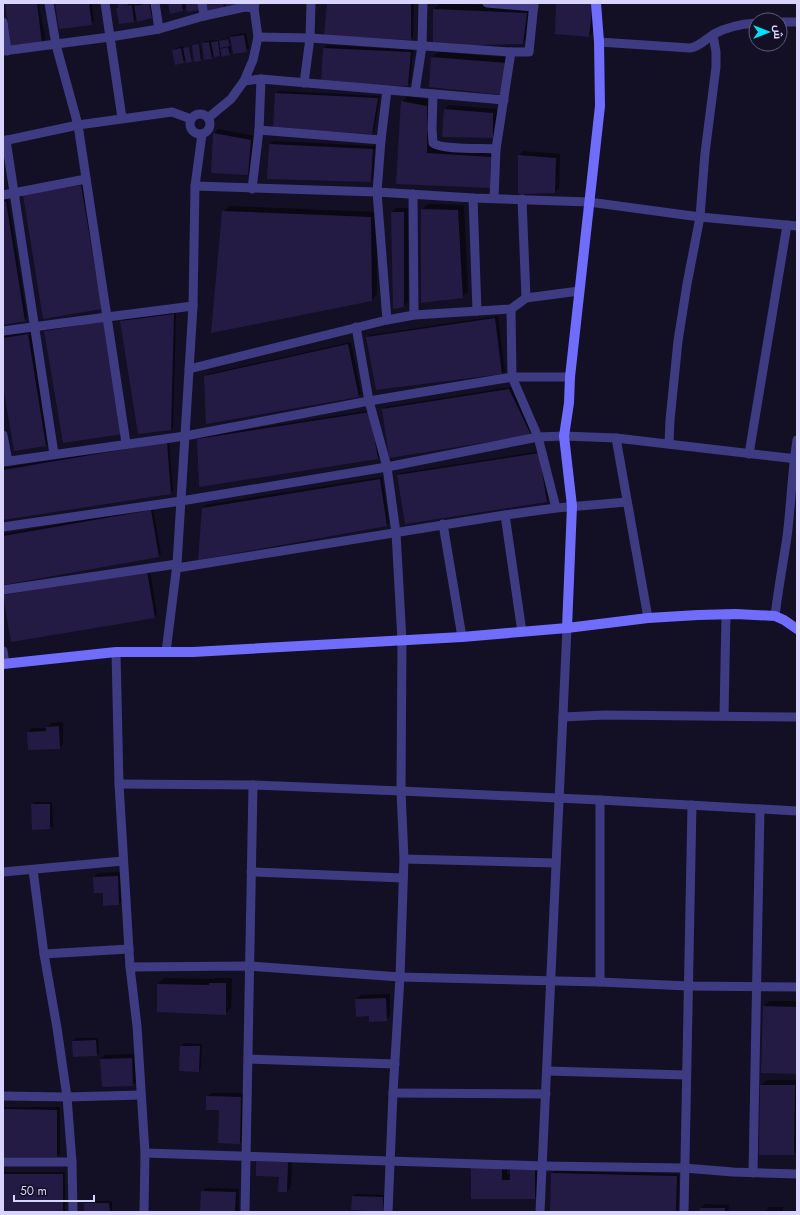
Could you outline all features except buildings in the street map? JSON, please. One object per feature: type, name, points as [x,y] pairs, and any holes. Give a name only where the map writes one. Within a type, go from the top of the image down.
[{"type":"street","points":[[49,3],[56,45],[78,125],[126,444]]},
{"type":"street","points":[[105,3],[122,118]]},
{"type":"street","points":[[155,3],[159,29]]},
{"type":"street","points":[[202,3],[204,16]]},
{"type":"street","points":[[304,83],[310,38],[312,3]]},
{"type":"street","points":[[414,92],[422,46],[423,3]]},
{"type":"street","points":[[258,37],[310,38],[529,52],[534,5],[487,3]]},
{"type":"street","points":[[540,1212],[572,506],[564,436],[569,403],[570,377],[600,106],[599,42],[596,3]]},
{"type":"street","points":[[3,22],[5,51],[56,45],[159,29],[244,5],[255,5],[258,37],[253,60],[244,81],[231,99],[208,118]]},
{"type":"street","points":[[599,42],[690,48],[699,46],[713,35],[724,29],[748,24]]},
{"type":"street","points":[[669,444],[678,341],[700,217],[705,153],[716,68],[716,52],[713,35]]},
{"type":"street","points":[[494,198],[496,149],[511,52]]},
{"type":"street","points":[[244,81],[261,80],[304,83],[504,100]]},
{"type":"street","points":[[252,188],[259,130],[261,80]]},
{"type":"street","points":[[387,90],[377,192],[387,320]]},
{"type":"street","points":[[433,94],[433,143],[446,147],[496,149]]},
{"type":"street","points":[[54,454],[5,140],[78,125],[172,112],[191,119]]},
{"type":"street","points":[[166,652],[177,566],[193,306],[195,186],[202,134],[209,127],[208,118],[202,114],[198,114],[191,119],[190,126],[193,131],[198,134],[202,134]]},
{"type":"street","points":[[259,130],[381,140]]},
{"type":"street","points":[[3,195],[86,179]]},
{"type":"street","points":[[195,186],[377,192],[473,198],[589,202],[700,217],[797,226]]},
{"type":"street","points":[[413,194],[414,315]]},
{"type":"street","points":[[473,198],[477,311]]},
{"type":"street","points":[[522,200],[526,298]]},
{"type":"street","points":[[749,454],[787,225]]},
{"type":"street","points":[[189,369],[387,320],[414,315],[511,309],[526,298],[579,291]]},
{"type":"street","points":[[3,331],[193,306]]},
{"type":"street","points":[[511,309],[512,377],[538,437],[556,508]]},
{"type":"street","points":[[356,327],[369,401],[387,467],[396,532],[402,641],[401,791],[404,859],[400,977],[388,1212]]},
{"type":"street","points":[[3,435],[5,461],[185,436],[369,401],[512,377],[570,377]]},
{"type":"street","points":[[3,527],[387,467],[538,437],[564,436],[616,438],[796,459]]},
{"type":"street","points":[[616,438],[648,618]]},
{"type":"street","points":[[776,616],[777,596],[787,538],[797,440]]},
{"type":"street","points":[[3,590],[177,566],[505,515],[572,506],[627,502]]},
{"type":"street","points":[[505,515],[522,632]]},
{"type":"street","points":[[443,524],[462,637]]},
{"type":"street","points":[[724,716],[726,614]]},
{"type":"street","points":[[3,651],[4,664],[116,652],[193,652],[462,637],[567,628],[648,618],[726,614],[776,616],[797,629]]},
{"type":"street","points":[[116,652],[119,784],[123,861],[130,967],[137,1026],[145,1153],[144,1212]]},
{"type":"street","points":[[563,717],[605,715],[797,717]]},
{"type":"street","points":[[119,784],[253,785],[559,798],[797,811]]},
{"type":"street","points":[[245,1212],[253,785]]},
{"type":"street","points":[[600,800],[600,982]]},
{"type":"street","points":[[684,1212],[692,805]]},
{"type":"street","points":[[753,1173],[760,809]]},
{"type":"street","points":[[404,859],[556,863]]},
{"type":"street","points":[[3,872],[123,861]]},
{"type":"street","points":[[33,870],[44,954],[67,1098],[72,1162],[73,1212]]},
{"type":"street","points":[[251,872],[403,878]]},
{"type":"street","points":[[44,954],[129,950]]},
{"type":"street","points":[[130,967],[249,966],[400,977],[600,982],[688,986],[797,987]]},
{"type":"street","points":[[248,1059],[395,1064]]},
{"type":"street","points":[[547,1070],[686,1075]]},
{"type":"street","points":[[393,1093],[546,1094]]},
{"type":"street","points":[[3,1096],[67,1098],[141,1095]]},
{"type":"street","points":[[145,1153],[542,1166],[684,1168],[753,1173],[797,1174]]},
{"type":"street","points":[[3,1162],[72,1162]]}]
